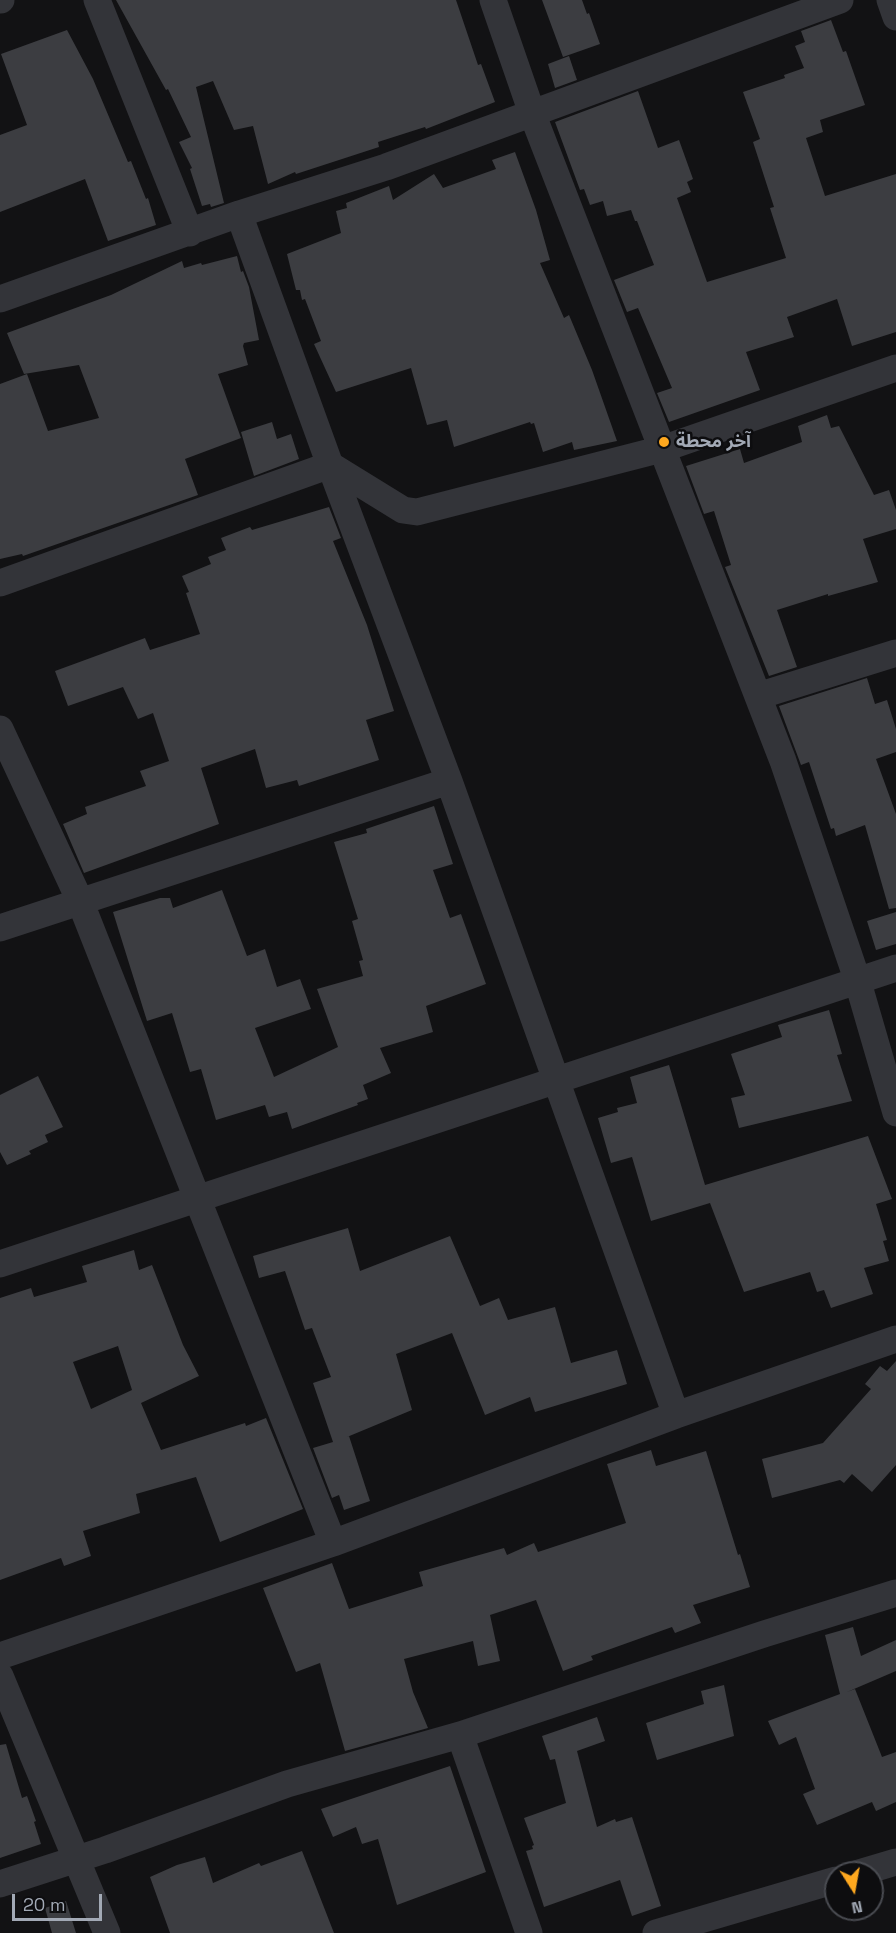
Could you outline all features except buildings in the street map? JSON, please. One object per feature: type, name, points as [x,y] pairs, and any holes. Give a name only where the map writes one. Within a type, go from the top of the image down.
[{"type":"street","points":[[97,0],[190,233]]},
{"type":"street","points":[[493,0],[532,113],[783,761],[857,979],[896,1113]]},
{"type":"street","points":[[0,299],[239,214],[386,168],[840,0]]},
{"type":"street","points":[[890,0],[896,17]]},
{"type":"street","points":[[239,214],[330,465],[449,781],[676,1415]]},
{"type":"street","points":[[330,465],[403,510],[417,512],[662,449],[896,368]]},
{"type":"street","points":[[0,583],[330,465]]},
{"type":"street","points":[[758,696],[896,653]]},
{"type":"street","points":[[0,729],[80,902],[333,1542]]},
{"type":"street","points":[[0,928],[449,781]]},
{"type":"street","points":[[0,1264],[896,968]]},
{"type":"street","points":[[0,1656],[333,1542],[676,1415],[896,1339]]},
{"type":"street","points":[[0,1884],[105,1850],[287,1784],[459,1735],[896,1593]]},
{"type":"street","points":[[0,1676],[107,1933]]},
{"type":"street","points":[[459,1735],[530,1933]]},
{"type":"street","points":[[656,1933],[824,1884]]},
{"type":"place","name":"آخر محطة","points":[[664,442]]}]
